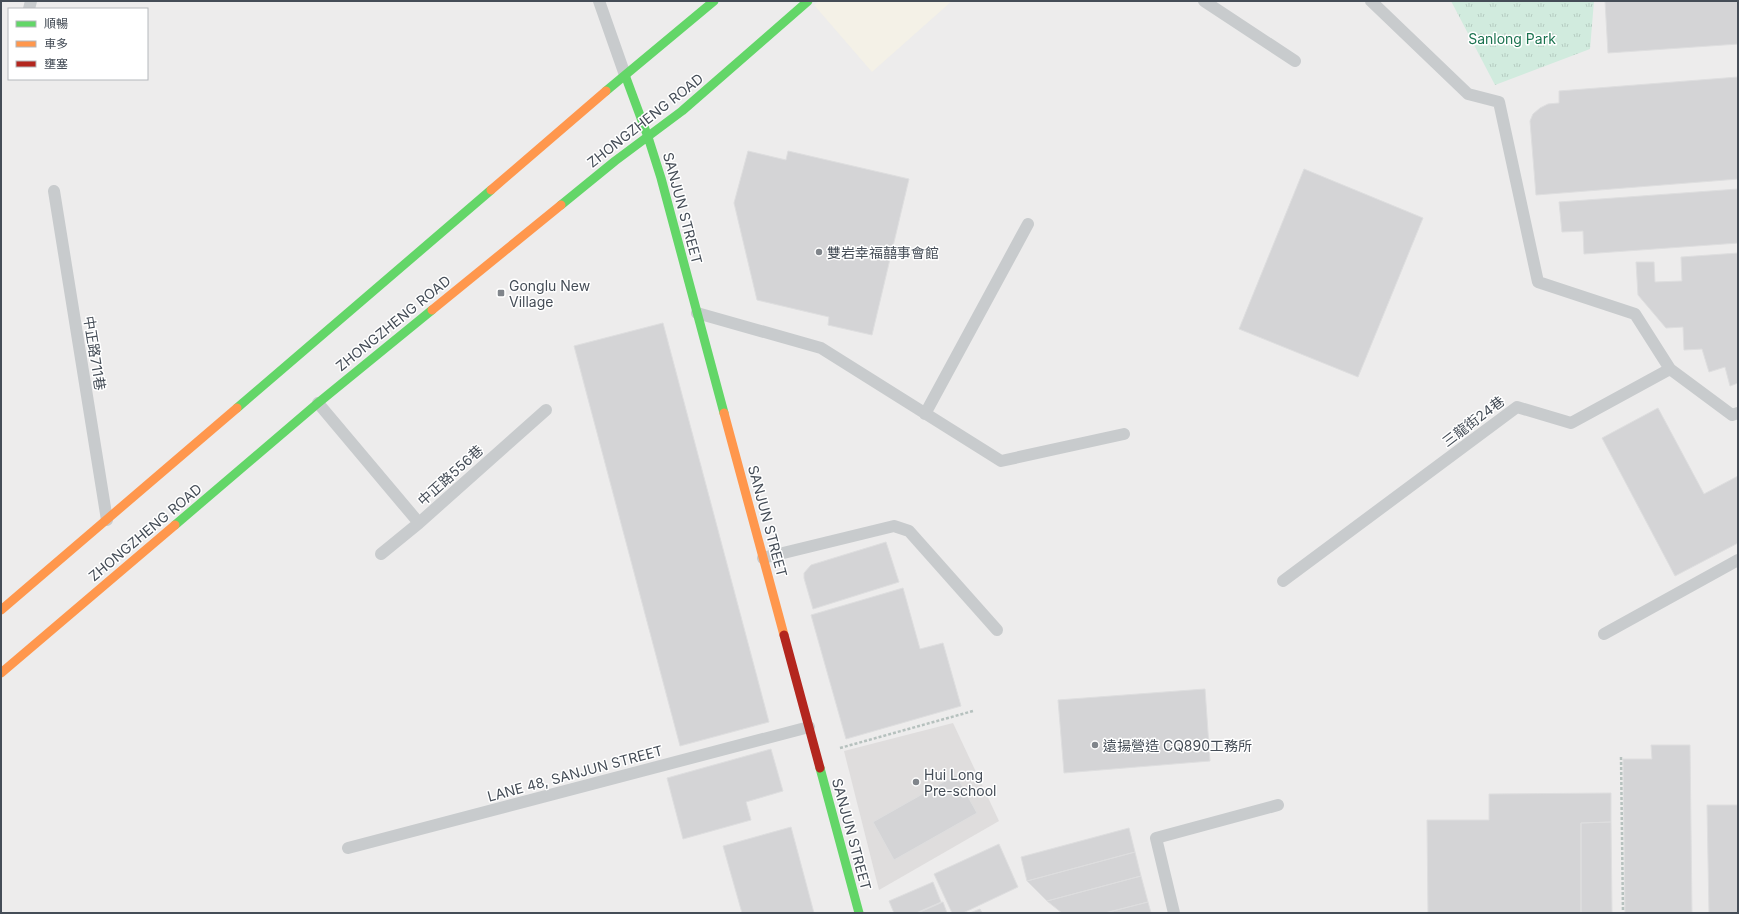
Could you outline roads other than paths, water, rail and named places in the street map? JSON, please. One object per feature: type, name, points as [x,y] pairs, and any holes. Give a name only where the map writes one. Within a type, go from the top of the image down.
[{"type":"main road","points":[[1,610],[714,1]]},
{"type":"main road","name":"ZHONGZHENG ROAD","points":[[1,673],[318,403],[615,161],[682,111],[808,1]]},
{"type":"main road","name":"SANJUN STREET","points":[[625,76],[648,137],[859,913]]},
{"type":"lane","points":[[599,1],[625,76]]},
{"type":"lane","points":[[1204,1],[1295,61]]},
{"type":"lane","points":[[1371,1],[1468,94],[1499,102],[1538,282],[1635,314],[1670,368],[1732,415],[1738,413]]},
{"type":"lane","name":"中正路711巷","points":[[54,191],[106,520]]},
{"type":"lane","points":[[925,414],[1028,224]]},
{"type":"lane","points":[[697,314],[821,348],[1000,461],[1124,434]]},
{"type":"lane","name":"三龍街24巷","points":[[1283,581],[1517,407],[1571,423],[1670,368]]},
{"type":"lane","name":"中正路556巷","points":[[318,403],[419,522],[546,410]]},
{"type":"lane","points":[[381,554],[419,522]]},
{"type":"lane","points":[[763,558],[894,526],[909,531],[997,630]]},
{"type":"lane","points":[[1604,634],[1738,560]]},
{"type":"lane","name":"LANE 48, SANJUN STREET","points":[[348,848],[809,727]]},
{"type":"lane","points":[[1174,913],[1156,838],[1278,805]]},
{"type":"place","name":"雙岩幸福囍事會館","points":[[819,252]]},
{"type":"place","name":"Gonglu New Village","points":[[501,293]]},
{"type":"place","name":"遠揚營造 CQ890工務所","points":[[1095,745]]},
{"type":"place","name":"Hui Long Pre-school","points":[[916,782]]},
{"type":"park label","name":"Sanlong Park","points":[[1512,38]]}]
